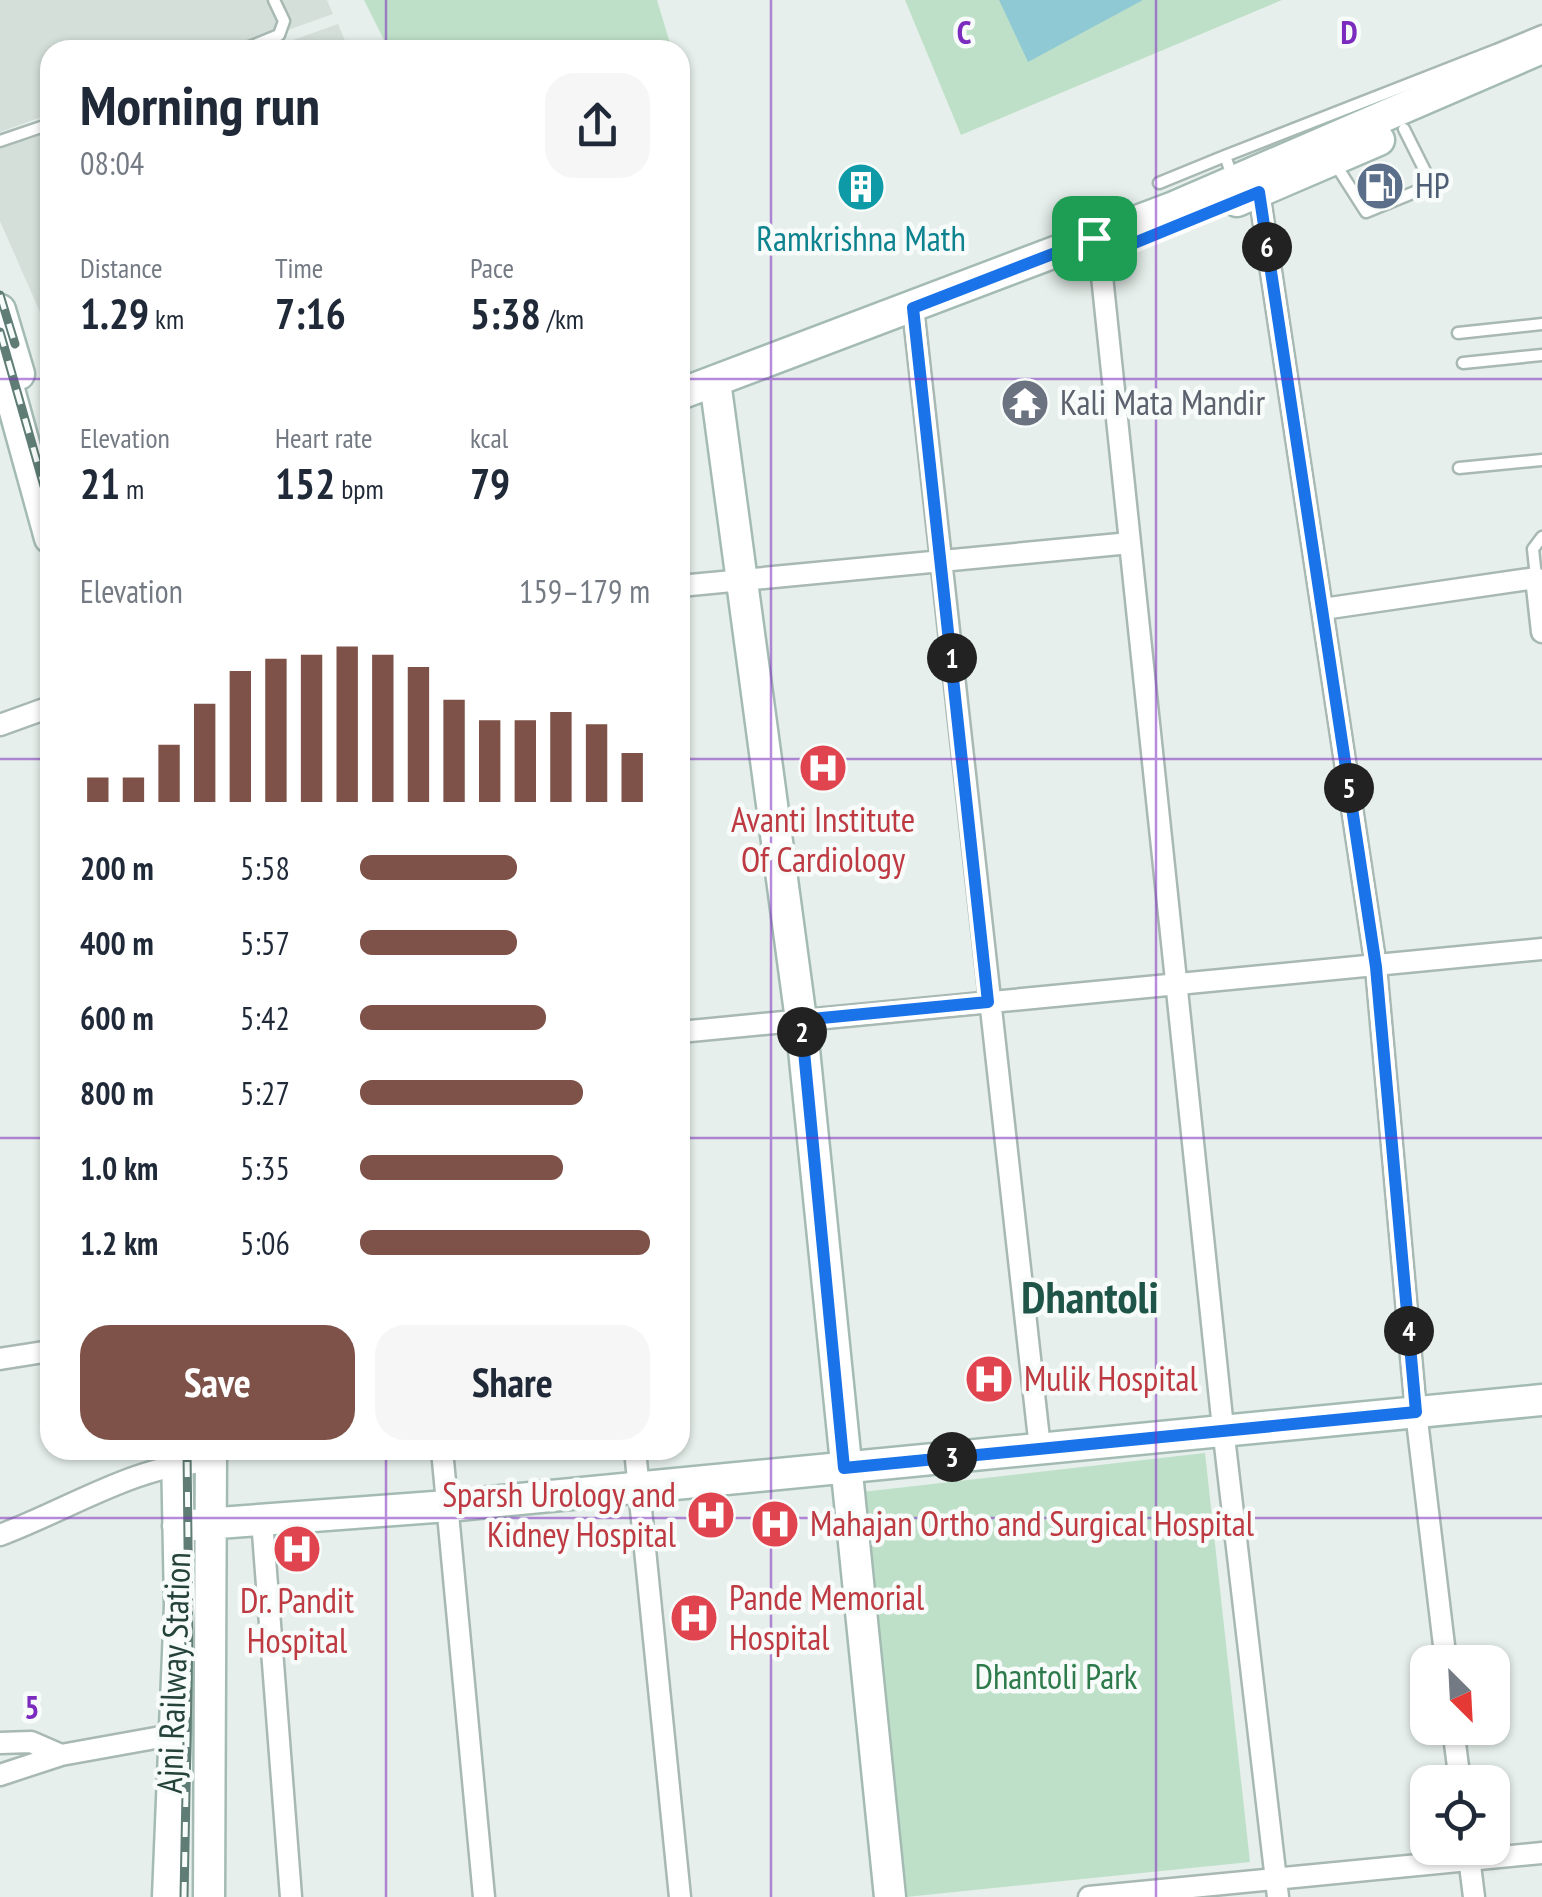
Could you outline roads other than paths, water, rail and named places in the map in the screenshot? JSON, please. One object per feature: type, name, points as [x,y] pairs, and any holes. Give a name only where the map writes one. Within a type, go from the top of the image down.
[{"type":"street","points":[[690,408],[718,390],[1097,248],[1239,176],[1542,48]]},
{"type":"street","points":[[1239,176],[1333,160],[1404,129],[1502,65],[1542,69]]},
{"type":"street","points":[[1239,176],[1323,609],[1376,967],[1416,1412],[1444,1645]]},
{"type":"street","points":[[1097,248],[1223,1428],[1277,1887]]},
{"type":"street","points":[[0,310],[40,442]]},
{"type":"street","points":[[915,317],[1040,1448]]},
{"type":"street","points":[[0,357],[40,502]]},
{"type":"street","points":[[690,393],[718,390]]},
{"type":"street","points":[[718,390],[801,1020],[890,1897]]},
{"type":"street","points":[[690,585],[1130,543]]},
{"type":"street","points":[[1323,609],[1536,578],[1542,632]]},
{"type":"street","points":[[0,725],[40,711]]},
{"type":"street","points":[[690,1031],[1542,949]]},
{"type":"street","points":[[0,1359],[40,1353]]},
{"type":"street","points":[[178,1526],[448,1506],[639,1484],[844,1468],[1223,1428],[1542,1400]]},
{"type":"street","points":[[0,1535],[169,1460]]},
{"type":"street","name":"Ajni Railway Station","points":[[168,1897],[180,1605],[178,1460]]},
{"type":"street","points":[[209,1897],[214,1524],[211,1460]]},
{"type":"street","points":[[443,1460],[484,1897]]},
{"type":"street","points":[[637,1460],[680,1897]]},
{"type":"street","points":[[262,1520],[292,1897]]},
{"type":"street","points":[[0,1775],[61,1756],[172,1735]]},
{"type":"street","points":[[0,1743],[31,1742],[61,1756]]},
{"type":"street","points":[[1510,1853],[1542,1852]]},
{"type":"street","points":[[1093,1897],[1277,1887],[1410,1864]]},
{"type":"street","points":[[1470,1865],[1474,1897]]},
{"type":"lane","points":[[269,40],[280,36],[284,21],[274,0]]},
{"type":"lane","points":[[1502,65],[1542,31]]},
{"type":"lane","points":[[0,142],[40,128]]},
{"type":"lane","points":[[1333,160],[1366,212],[1432,185],[1404,129]]},
{"type":"lane","points":[[1160,183],[1239,176]]},
{"type":"lane","points":[[1458,333],[1542,324]]},
{"type":"lane","points":[[1462,364],[1542,355]]},
{"type":"lane","points":[[1459,468],[1542,460]]},
{"type":"lane","points":[[1536,578],[1533,549],[1542,537]]},
{"type":"water","points":[[999,0],[1143,0],[1028,62]]},
{"type":"railway","points":[[0,295],[15,344]]},
{"type":"railway","points":[[0,332],[40,472]]},
{"type":"railway","points":[[184,1897],[189,1634],[187,1460]]},
{"type":"place","name":"HP","points":[[1380,186]]},
{"type":"place","name":"Ramkrishna Math","points":[[861,187]]},
{"type":"place","name":"Kali Mata Mandir","points":[[1025,403]]},
{"type":"place","name":"Avanti Institute Of Cardiology","points":[[823,768]]},
{"type":"place","name":"Mulik Hospital","points":[[989,1379]]},
{"type":"place","name":"Sparsh Urology and Kidney Hospital","points":[[711,1515]]},
{"type":"place","name":"Mahajan Ortho and Surgical Hospital","points":[[775,1524]]},
{"type":"place","name":"Dr. Pandit Hospital","points":[[297,1549]]},
{"type":"place","name":"Pande Memorial Hospital","points":[[694,1618]]},
{"type":"district","name":"Dhantoli","points":[[1090,1297]]},
{"type":"park label","name":"Dhantoli Park","points":[[1056,1677]]}]
